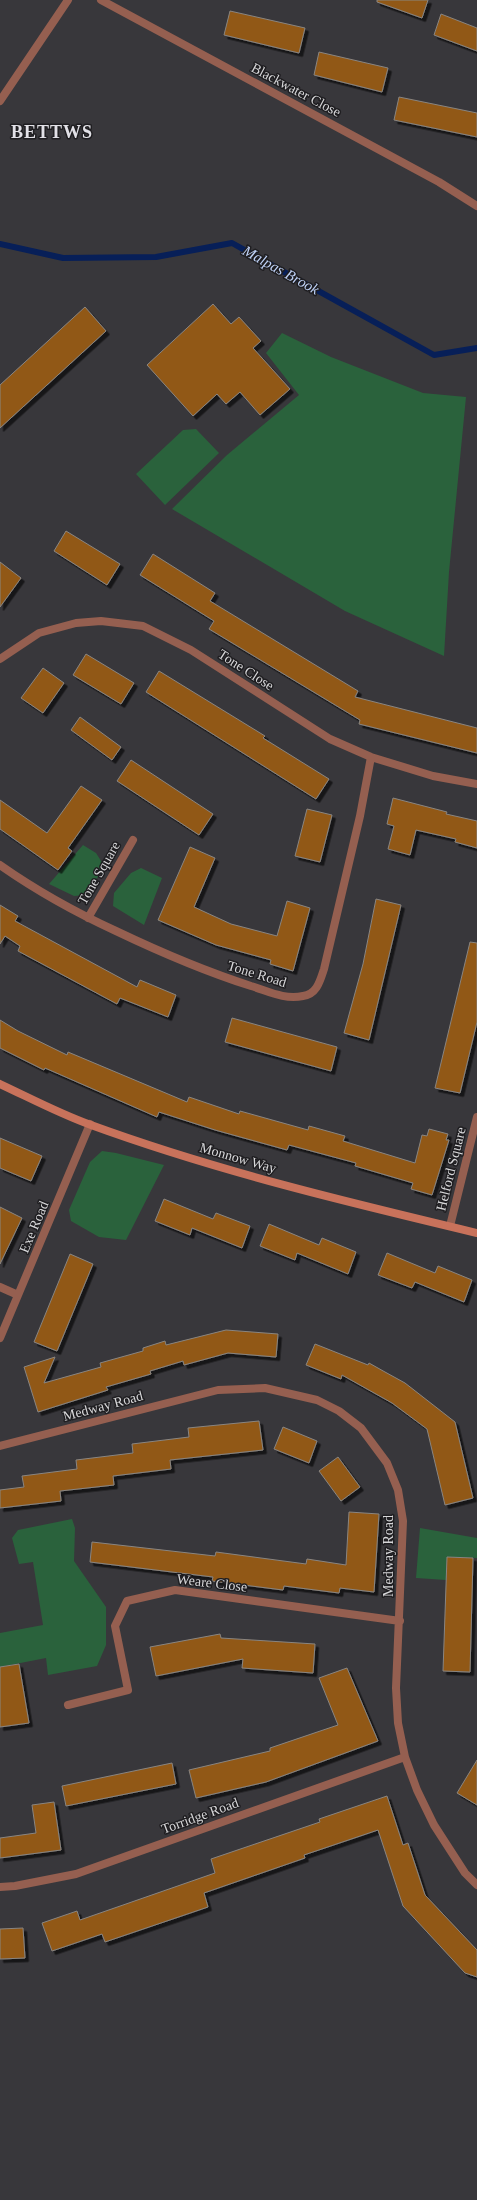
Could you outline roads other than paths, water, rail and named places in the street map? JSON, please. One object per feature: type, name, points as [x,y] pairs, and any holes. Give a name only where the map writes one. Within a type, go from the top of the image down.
[{"type":"street","points":[[0,101],[68,0]]},
{"type":"street","name":"Blackwater Close","points":[[101,0],[439,182],[477,206]]},
{"type":"street","name":"Tone Close","points":[[0,659],[39,633],[76,623],[101,620],[143,626],[191,650],[330,739],[371,757],[432,776],[477,784]]},
{"type":"street","name":"Tone Road","points":[[0,865],[27,884],[88,918],[148,947],[213,974],[284,998],[305,996],[318,988],[324,969],[360,816],[371,757]]},
{"type":"street","name":"Tone Square","points":[[88,918],[133,840]]},
{"type":"street","name":"Monnow Way","points":[[0,1084],[90,1124],[169,1152],[240,1173],[477,1233]]},
{"type":"street","name":"Helford Square","points":[[450,1226],[477,1117]]},
{"type":"street","name":"Exe Road","points":[[0,1338],[90,1124]]},
{"type":"street","points":[[0,1287],[18,1295]]},
{"type":"street","name":"Medway Road","points":[[0,1446],[218,1390],[265,1388],[317,1400],[339,1411],[360,1428],[387,1463],[398,1490],[403,1521],[396,1688],[398,1723],[405,1757],[417,1790],[434,1825],[465,1873],[477,1884]]},
{"type":"street","name":"Weare Close","points":[[68,1705],[128,1690],[115,1626],[127,1601],[175,1590],[400,1621]]},
{"type":"street","name":"Torridge Road","points":[[0,1887],[15,1886],[76,1874],[405,1757]]},
{"type":"waterway","name":"Malpas Brook","points":[[0,244],[63,258],[156,257],[232,243],[434,355],[477,348]]},
{"type":"district","name":"BETTWS","points":[[52,132]]}]
